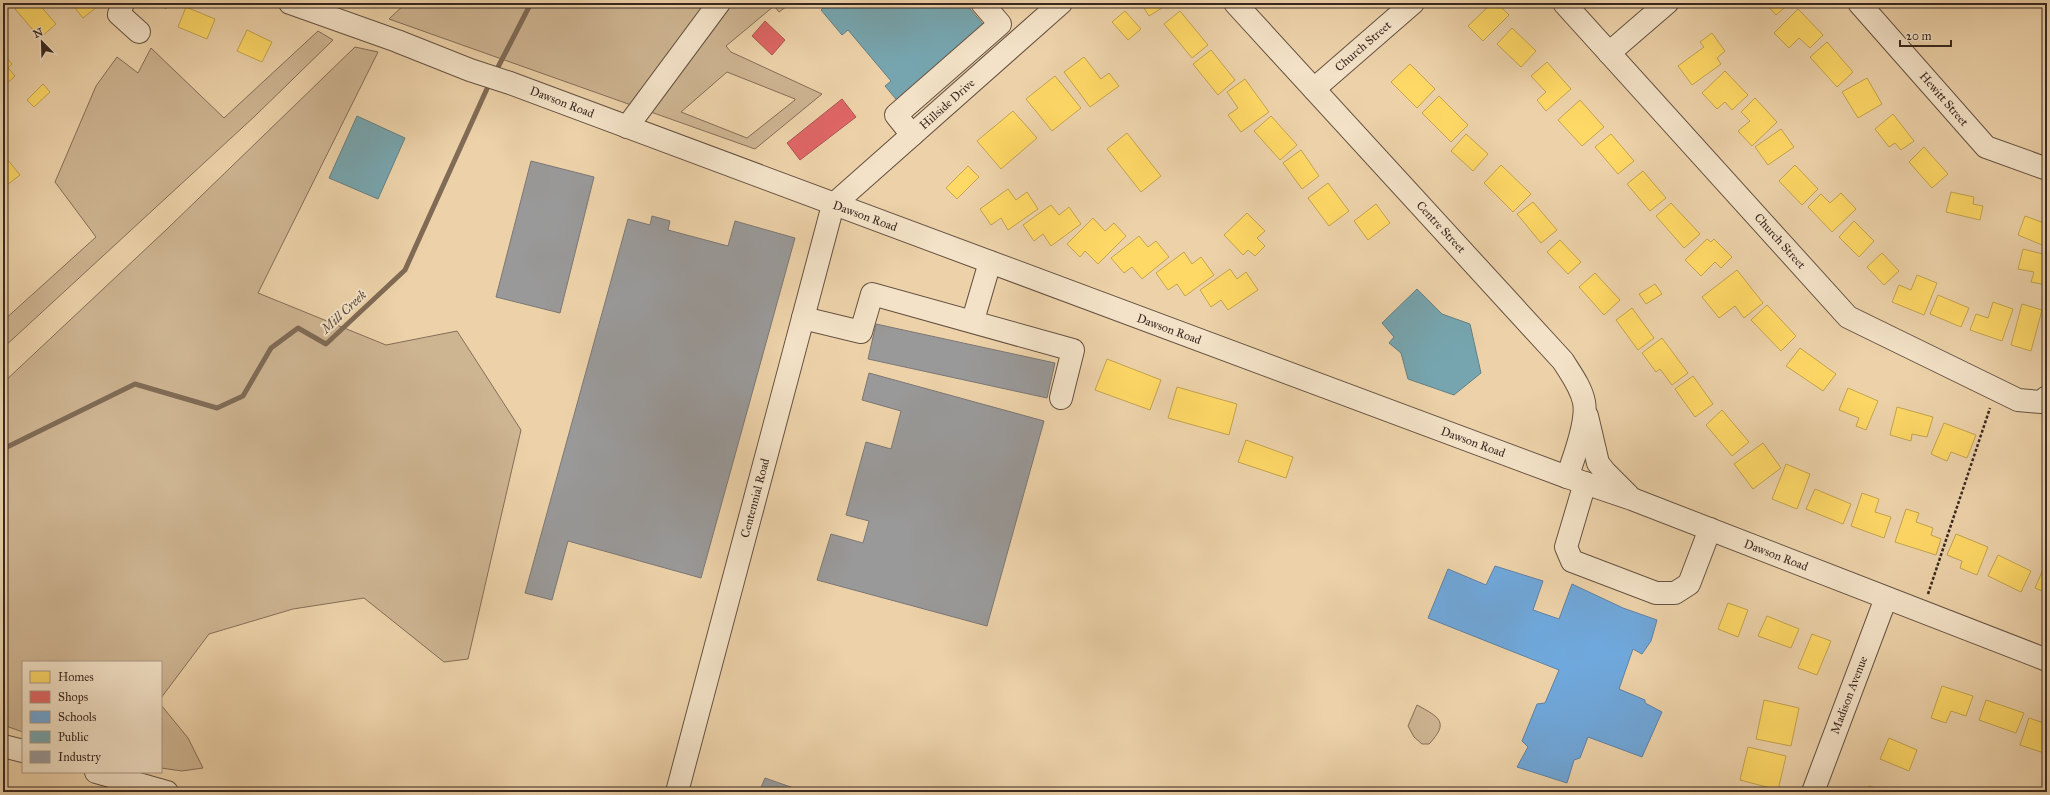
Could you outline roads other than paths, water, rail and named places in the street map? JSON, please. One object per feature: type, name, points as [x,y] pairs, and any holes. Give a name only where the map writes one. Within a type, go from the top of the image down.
[{"type":"street","points":[[123,3],[119,14],[140,32]]},
{"type":"street","name":"Dawson Road","points":[[290,3],[332,10],[397,41],[470,70],[510,83],[834,205],[1576,480],[1632,499],[2047,660]]},
{"type":"street","points":[[627,127],[719,3]]},
{"type":"street","points":[[912,135],[896,115],[1000,24],[982,3]]},
{"type":"street","name":"Hillside Drive","points":[[834,205],[1061,3]]},
{"type":"street","name":"Centre Street","points":[[1235,3],[1563,361],[1576,381],[1584,403],[1576,480],[1566,547],[1572,561],[1649,591],[1656,593],[1675,593],[1689,584],[1710,529]]},
{"type":"street","name":"Church Street","points":[[1314,89],[1413,3]]},
{"type":"street","name":"Church Street","points":[[1564,3],[1848,317],[2018,400],[2041,402],[2047,397]]},
{"type":"street","points":[[1609,53],[1667,3]]},
{"type":"street","name":"Hewitt Street","points":[[1859,3],[1986,147],[2047,169]]},
{"type":"street","name":"Centennial Road","points":[[677,792],[834,205]]},
{"type":"street","points":[[973,320],[990,262]]},
{"type":"street","points":[[803,318],[861,332],[872,294],[973,320],[1073,350],[1061,398]]},
{"type":"street","points":[[1584,403],[1598,462],[1605,472],[1632,499]]},
{"type":"street","name":"Madison Avenue","points":[[1813,792],[1886,598]]},
{"type":"street","points":[[3,746],[22,751]]},
{"type":"street","points":[[100,773],[168,792]]},
{"type":"waterway","name":"Mill Creek","points":[[495,73],[531,3]]},
{"type":"waterway","name":"Mill Creek","points":[[3,449],[135,384],[217,408],[243,396],[271,348],[298,328],[326,344],[405,270],[490,82]]}]
